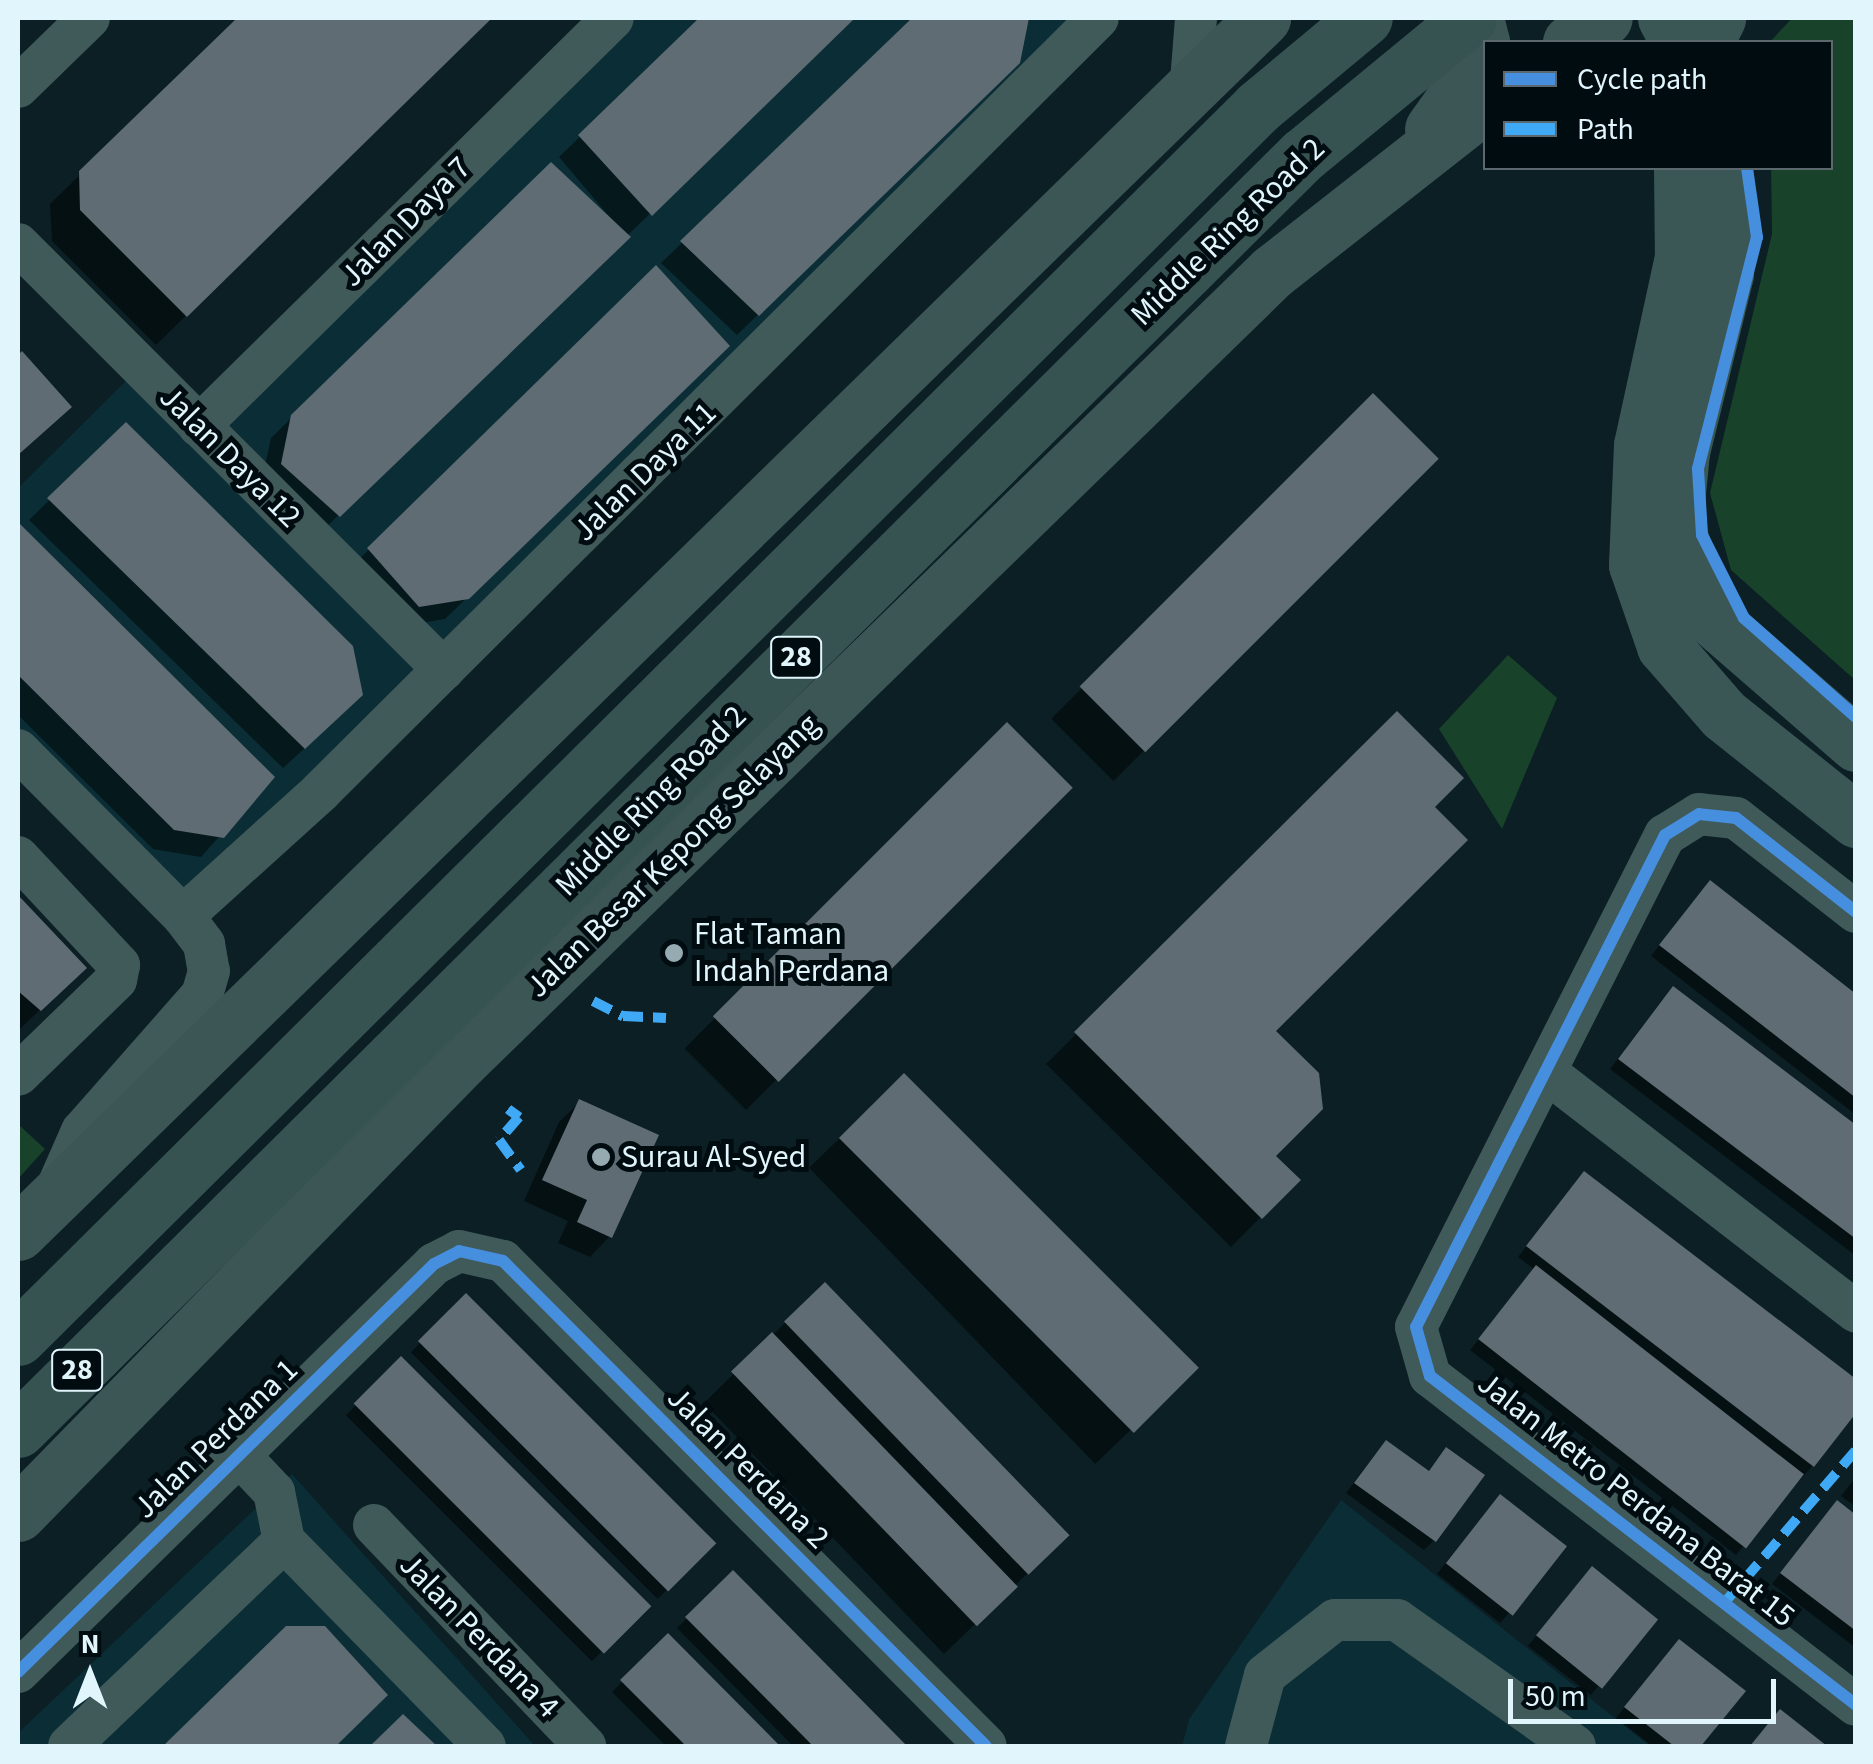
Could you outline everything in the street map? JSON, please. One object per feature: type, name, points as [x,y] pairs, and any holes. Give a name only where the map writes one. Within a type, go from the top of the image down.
[{"type":"highway","name":"Middle Ring Road 2","points":[[18,1338],[1258,108],[1365,18]]},
{"type":"highway","name":"Middle Ring Road 2","points":[[18,1430],[1303,155],[1472,18]]},
{"type":"main road","points":[[35,1215],[1192,82],[1263,18]]},
{"type":"main road","points":[[1402,164],[1471,74],[1482,42],[1472,18]]},
{"type":"main road","points":[[1573,40],[1605,18]]},
{"type":"main road","name":"Jalan Besar Kepong Selayang","points":[[18,1514],[462,1061],[1272,272],[1402,164],[1483,106]]},
{"type":"street","points":[[18,87],[89,18]]},
{"type":"street","name":"Jalan Daya 7","points":[[199,426],[613,18]]},
{"type":"street","name":"Jalan Daya 11","points":[[183,916],[444,670],[1098,18]]},
{"type":"street","points":[[1192,82],[1196,18]]},
{"type":"street","points":[[1616,18],[1628,40]]},
{"type":"street","points":[[1665,18],[1677,40]]},
{"type":"street","points":[[1681,170],[1682,256],[1636,493],[1636,565],[1664,646],[1724,716],[1856,820]]},
{"type":"street","points":[[1724,170],[1726,274],[1674,496],[1682,550],[1710,617],[1856,744]]},
{"type":"street","name":"Jalan Daya 12","points":[[18,244],[444,670]]},
{"type":"street","points":[[1664,646],[1710,617]]},
{"type":"street","points":[[18,750],[183,916],[204,944],[202,995],[82,1131],[35,1215]]},
{"type":"street","points":[[1856,912],[1736,818],[1699,814],[1665,835],[1546,1072],[1856,1312]]},
{"type":"street","points":[[18,857],[119,965],[116,980],[18,1076]]},
{"type":"street","name":"Jalan Metro Perdana Barat 15","points":[[1546,1072],[1416,1327],[1430,1376],[1856,1705]]},
{"type":"street","name":"Jalan Perdana 1","points":[[18,1672],[239,1455],[458,1251]]},
{"type":"street","name":"Jalan Perdana 2","points":[[458,1251],[503,1261],[986,1746]]},
{"type":"street","points":[[239,1455],[274,1492],[284,1540],[486,1746]]},
{"type":"street","name":"Jalan Perdana 4","points":[[374,1525],[576,1744]]},
{"type":"street","points":[[69,1746],[284,1540]]},
{"type":"street","points":[[1246,1746],[1264,1675],[1295,1642],[1335,1620],[1397,1620],[1574,1746]]},
{"type":"shaded area","points":[[635,18],[1080,18],[184,898],[18,730],[18,488],[130,377],[203,446]]},
{"type":"shaded area","points":[[292,1474],[535,1746],[18,1746],[18,1733]]},
{"type":"shaded area","points":[[1341,1500],[1650,1746],[1182,1746],[1189,1719]]},
{"type":"green space","points":[[1792,18],[1855,18],[1855,680],[1731,570],[1710,493],[1772,234],[1771,170],[1833,170],[1833,40],[1772,40]]},
{"type":"green space","points":[[1508,655],[1557,698],[1502,829],[1439,729]]},
{"type":"green space","points":[[18,1124],[45,1149],[18,1179]]},
{"type":"building","points":[[237,18],[492,18],[187,317],[80,210],[79,171]]},
{"type":"building","points":[[699,18],[855,18],[652,216],[578,135]]},
{"type":"building","points":[[912,18],[1029,18],[1020,63],[759,316],[680,241]]},
{"type":"building","points":[[551,162],[631,237],[340,517],[281,464],[291,415]]},
{"type":"building","points":[[656,265],[730,346],[469,599],[419,607],[367,548]]},
{"type":"building","points":[[22,351],[72,407],[18,455],[18,355]]},
{"type":"building","points":[[1373,393],[1439,459],[1145,752],[1080,686]]},
{"type":"building","points":[[126,422],[353,646],[363,695],[305,749],[47,498]]},
{"type":"building","points":[[20,524],[275,777],[224,838],[174,830],[18,675]]},
{"type":"building","points":[[1397,711],[1464,778],[1435,807],[1468,840],[1276,1031],[1319,1073],[1323,1109],[1276,1156],[1301,1180],[1262,1219],[1074,1032]]},
{"type":"building","points":[[1007,722],[1073,788],[779,1082],[713,1016]]},
{"type":"building","points":[[1710,880],[1856,994],[1856,1098],[1659,945]]},
{"type":"building","points":[[18,895],[87,968],[41,1011],[18,991]]},
{"type":"building","points":[[1673,986],[1856,1125],[1856,1239],[1618,1059]]},
{"type":"building","points":[[904,1073],[1199,1368],[1134,1433],[839,1138]]},
{"type":"building","name":"Surau Al-Syed","points":[[579,1099],[659,1135],[612,1238],[577,1222],[587,1200],[542,1180]]},
{"type":"building","points":[[1584,1171],[1856,1379],[1856,1413],[1814,1467],[1526,1246]]},
{"type":"building","points":[[1536,1265],[1804,1474],[1746,1548],[1478,1339]]},
{"type":"building","points":[[825,1282],[1070,1535],[1029,1575],[784,1322]]},
{"type":"building","points":[[466,1293],[716,1543],[668,1591],[418,1341]]},
{"type":"building","points":[[772,1332],[1018,1587],[977,1626],[731,1372]]},
{"type":"building","points":[[401,1356],[651,1606],[604,1654],[354,1403]]},
{"type":"building","points":[[1386,1440],[1429,1471],[1446,1447],[1485,1475],[1436,1542],[1354,1483]]},
{"type":"building","points":[[1500,1494],[1567,1546],[1513,1616],[1446,1563]]},
{"type":"building","points":[[1837,1500],[1856,1515],[1856,1631],[1780,1573]]},
{"type":"building","points":[[1592,1566],[1658,1619],[1602,1689],[1536,1635]]},
{"type":"building","points":[[733,1570],[907,1746],[813,1746],[685,1617]]},
{"type":"building","points":[[286,1626],[325,1626],[388,1695],[336,1746],[163,1746]]},
{"type":"building","points":[[668,1633],[780,1746],[686,1746],[620,1680]]},
{"type":"building","points":[[1679,1639],[1746,1691],[1701,1746],[1674,1746],[1624,1707]]},
{"type":"building","points":[[1780,1709],[1827,1746],[1750,1746]]},
{"type":"building","points":[[403,1714],[437,1746],[370,1746]]},
{"type":"marked path","points":[[593,1001],[623,1016],[666,1018]]},
{"type":"marked path","points":[[508,1109],[519,1117],[499,1140],[521,1170]]},
{"type":"marked path","points":[[1725,1602],[1856,1450]]},
{"type":"cycle path","points":[[1747,170],[1757,237],[1698,469],[1702,535],[1744,618],[1856,717]]},
{"type":"cycle path","points":[[1856,912],[1736,818],[1699,814],[1665,835],[1416,1327],[1430,1376],[1856,1705]]},
{"type":"cycle path","points":[[18,1672],[434,1264],[459,1251],[503,1261],[986,1746]]},
{"type":"place","name":"Flat Taman Indah Perdana","points":[[674,953]]},
{"type":"place","name":"Surau Al-Syed","points":[[601,1157]]}]
